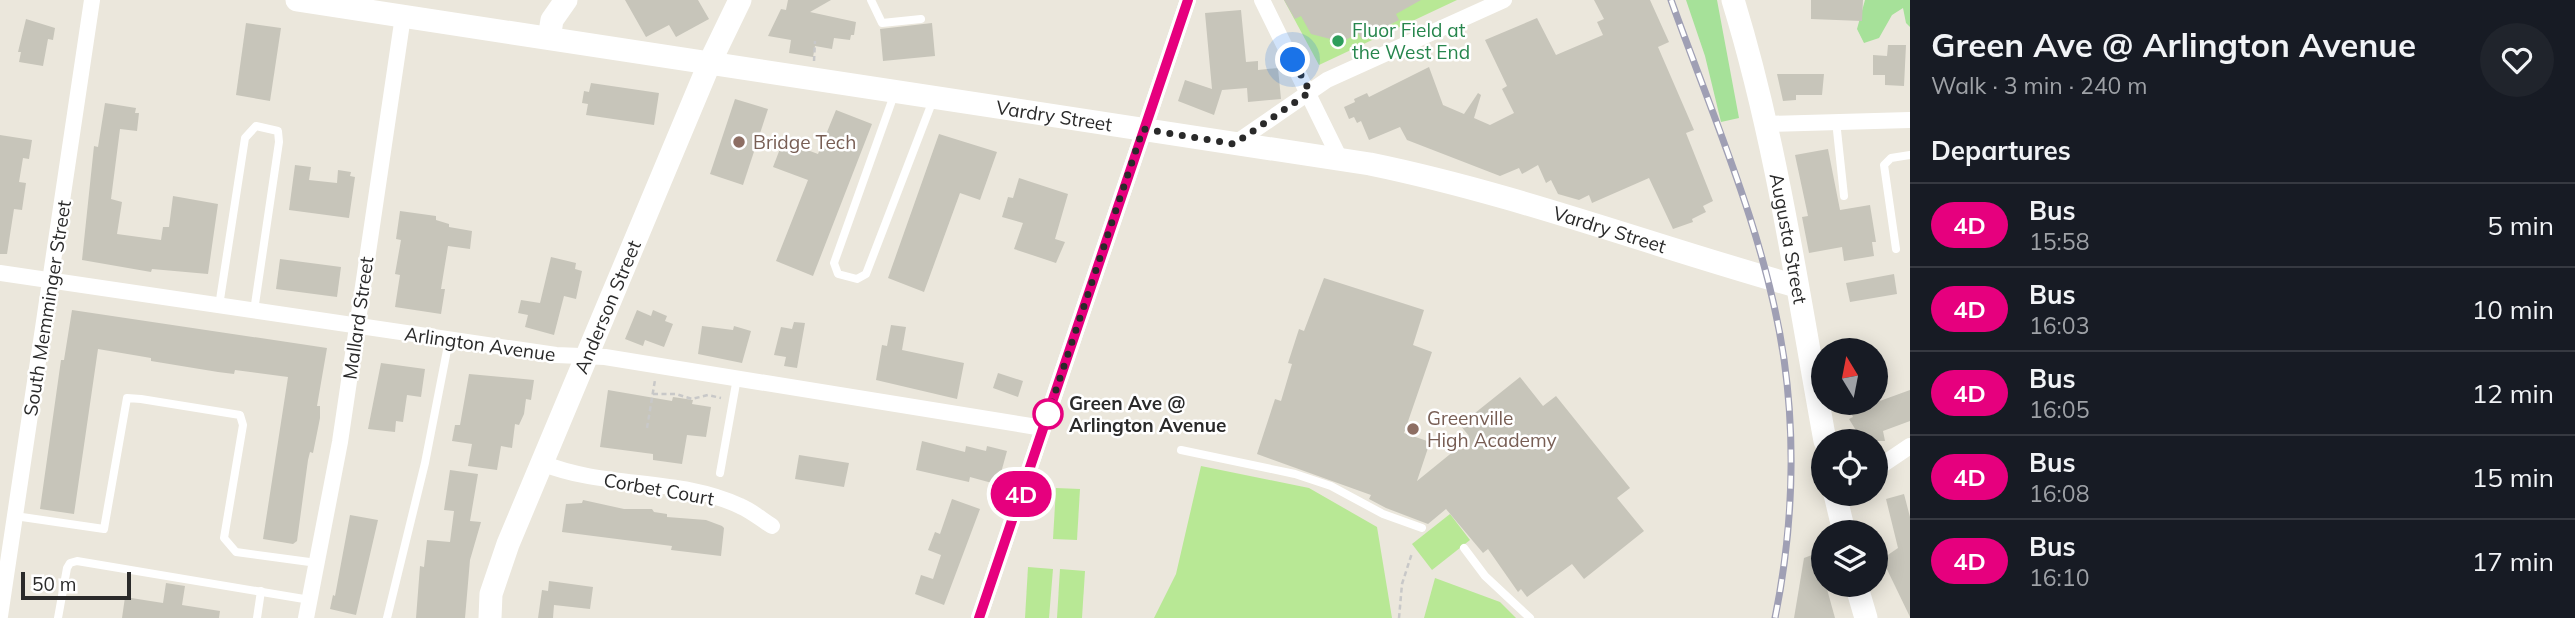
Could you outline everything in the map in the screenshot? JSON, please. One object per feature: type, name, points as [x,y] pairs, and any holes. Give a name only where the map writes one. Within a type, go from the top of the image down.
[{"type":"main road","name":"Vardry Street","points":[[297,0],[1340,159],[1477,188],[1796,286]]},
{"type":"main road","points":[[549,38],[552,20],[566,0]]},
{"type":"main road","name":"Anderson Street","points":[[490,618],[497,571],[710,62],[740,0]]},
{"type":"main road","name":"Augusta Street","points":[[1733,0],[1746,36],[1765,124],[1823,429]]},
{"type":"main road","name":"Augusta Street","points":[[1746,36],[1751,0]]},
{"type":"main road","points":[[1860,597],[1866,618]]},
{"type":"street","name":"South Memminger Street","points":[[0,616],[4,559],[15,516],[92,0]]},
{"type":"street","points":[[979,618],[1188,0]]},
{"type":"street","points":[[1262,0],[1310,92],[1340,159]]},
{"type":"street","points":[[1234,144],[1327,80],[1504,0]]},
{"type":"street","name":"Mallard Street","points":[[306,618],[340,442],[403,16]]},
{"type":"street","points":[[1765,124],[1910,120]]},
{"type":"street","name":"Arlington Avenue","points":[[0,273],[449,340],[587,356],[737,378],[1043,428]]},
{"type":"street","points":[[1888,461],[1910,446]]},
{"type":"street","name":"Corbet Court","points":[[542,463],[571,474],[684,490],[722,499],[741,506],[772,526]]},
{"type":"lane","points":[[871,0],[882,23],[921,19]]},
{"type":"lane","points":[[896,91],[834,263],[838,274],[857,279],[866,274],[934,97]]},
{"type":"lane","points":[[1836,121],[1844,196]]},
{"type":"lane","points":[[219,306],[245,138],[256,126],[278,131],[279,142],[254,311]]},
{"type":"lane","points":[[1896,249],[1884,164],[1891,158],[1910,155]]},
{"type":"lane","points":[[387,618],[425,463],[449,340]]},
{"type":"lane","points":[[720,473],[737,378]]},
{"type":"lane","points":[[15,516],[104,529],[127,398],[141,398],[240,415],[243,425],[224,538],[236,552],[317,563]]},
{"type":"lane","points":[[1181,450],[1307,478],[1331,486],[1383,514],[1422,528]]},
{"type":"lane","points":[[1464,548],[1485,576],[1530,618]]},
{"type":"lane","points":[[58,618],[67,568],[77,561],[310,600]]},
{"type":"lane","points":[[257,618],[261,591]]},
{"type":"path","points":[[814,61],[816,41]]},
{"type":"path","points":[[647,428],[654,384]]},
{"type":"path","points":[[653,394],[676,394],[692,399],[708,396],[723,398],[726,391]]},
{"type":"path","points":[[1399,618],[1402,584],[1412,553]]},
{"type":"green space","name":"Fluor Field at the West End","points":[[1284,0],[1457,0],[1319,65]]},
{"type":"green space","points":[[1686,0],[1717,0],[1739,118],[1721,122],[1705,56]]},
{"type":"green space","points":[[1865,0],[1910,0],[1910,27],[1906,23],[1903,8],[1892,15],[1879,38],[1864,43],[1857,29]]},
{"type":"green space","points":[[1201,466],[1309,488],[1377,527],[1392,618],[1154,618],[1176,574]]},
{"type":"green space","points":[[1056,488],[1080,489],[1077,540],[1053,539]]},
{"type":"green space","points":[[1450,514],[1470,540],[1432,570],[1412,544]]},
{"type":"green space","points":[[1028,567],[1053,569],[1049,618],[1025,618]]},
{"type":"green space","points":[[1060,569],[1085,571],[1082,618],[1057,618]]},
{"type":"green space","points":[[1435,578],[1500,602],[1516,618],[1424,618]]},
{"type":"building","points":[[625,0],[698,0],[709,19],[676,37],[669,25],[646,37]]},
{"type":"building","points":[[788,0],[831,0],[810,12],[856,22],[854,35],[851,35],[850,40],[834,38],[832,49],[815,46],[813,57],[789,53],[791,40],[768,36],[781,9],[786,10]]},
{"type":"building","name":"Fluor Field at the West End","points":[[1284,0],[1421,0],[1396,14],[1399,20],[1362,39],[1358,33],[1342,42],[1311,34],[1301,16],[1295,19]]},
{"type":"building","points":[[1594,0],[1650,0],[1669,42],[1658,47],[1694,130],[1686,133],[1713,201],[1703,206],[1706,212],[1692,219],[1693,222],[1673,229],[1649,178],[1592,203],[1589,195],[1579,200],[1558,194],[1551,180],[1546,183],[1538,165],[1522,174],[1519,168],[1500,176],[1407,140],[1400,127],[1369,140],[1361,121],[1357,123],[1354,117],[1349,119],[1344,107],[1355,102],[1354,99],[1367,93],[1369,97],[1429,67],[1443,105],[1464,114],[1478,93],[1481,95],[1474,118],[1490,125],[1514,113],[1502,89],[1507,86],[1485,40],[1537,18],[1556,55],[1603,35],[1597,22],[1604,19]]},
{"type":"building","points":[[1811,0],[1863,0],[1862,21],[1811,19]]},
{"type":"building","points":[[1241,10],[1246,62],[1258,61],[1258,70],[1278,68],[1281,99],[1248,102],[1247,88],[1222,90],[1214,115],[1178,101],[1185,80],[1212,89],[1205,13]]},
{"type":"building","points":[[26,19],[55,28],[53,40],[48,39],[43,66],[19,62],[21,52],[18,52]]},
{"type":"building","points":[[246,23],[281,28],[270,101],[236,95]]},
{"type":"building","points":[[932,23],[935,56],[883,61],[880,29]]},
{"type":"building","points":[[1888,45],[1906,45],[1904,86],[1885,85],[1885,75],[1873,75],[1873,55],[1887,56]]},
{"type":"building","points":[[1777,74],[1824,74],[1822,95],[1796,95],[1796,100],[1783,101]]},
{"type":"building","points":[[591,83],[659,93],[654,125],[586,115],[588,104],[582,103],[584,91],[589,92]]},
{"type":"building","name":"Bridge Tech","points":[[735,99],[768,109],[743,185],[710,174]]},
{"type":"building","points":[[105,103],[136,108],[135,113],[139,113],[137,131],[120,129],[111,199],[122,202],[117,234],[161,240],[163,227],[169,227],[173,196],[218,204],[208,274],[152,269],[151,272],[82,260],[94,146],[98,147]]},
{"type":"building","points":[[836,110],[872,124],[813,276],[776,261],[808,180],[773,167],[783,141],[818,154]]},
{"type":"building","points":[[939,134],[997,152],[980,200],[960,193],[924,292],[888,278]]},
{"type":"building","points":[[0,135],[32,140],[29,159],[23,158],[19,182],[26,183],[22,210],[14,209],[7,254],[0,254]]},
{"type":"building","points":[[1828,149],[1840,210],[1870,205],[1876,242],[1872,242],[1874,256],[1844,261],[1842,247],[1809,253],[1802,217],[1808,216],[1795,155]]},
{"type":"building","points":[[295,165],[311,167],[309,180],[337,183],[338,170],[351,172],[350,176],[355,177],[349,218],[289,210]]},
{"type":"building","points":[[1019,178],[1068,194],[1055,239],[1065,242],[1056,263],[1014,249],[1023,223],[1002,217],[1008,197],[1013,198]]},
{"type":"building","points":[[400,211],[436,216],[436,220],[449,224],[449,227],[472,231],[470,249],[448,246],[441,289],[445,289],[441,314],[395,307],[400,275],[395,274],[401,240],[396,239]]},
{"type":"building","points":[[551,257],[576,263],[575,269],[582,271],[576,299],[564,296],[554,335],[525,327],[528,315],[518,313],[521,300],[540,303]]},
{"type":"building","points":[[280,259],[341,267],[337,297],[276,289]]},
{"type":"building","points":[[1894,274],[1897,294],[1850,302],[1846,283]]},
{"type":"building","points":[[1324,278],[1424,310],[1413,345],[1432,352],[1404,433],[1430,442],[1417,481],[1465,442],[1469,436],[1460,425],[1520,377],[1543,406],[1556,396],[1630,488],[1617,498],[1644,531],[1584,579],[1572,564],[1527,597],[1521,589],[1518,592],[1488,549],[1483,553],[1446,509],[1428,524],[1386,508],[1369,499],[1371,495],[1257,454],[1275,399],[1281,401],[1292,364],[1288,363],[1299,329],[1304,331]]},
{"type":"building","points":[[72,310],[327,348],[317,406],[320,406],[320,418],[313,453],[310,452],[308,460],[297,541],[293,544],[263,539],[288,377],[235,370],[234,374],[218,372],[98,349],[74,514],[40,509],[61,360],[64,360]]},
{"type":"building","points":[[637,310],[651,316],[653,310],[667,316],[665,321],[673,324],[664,347],[645,340],[643,346],[625,339]]},
{"type":"building","points":[[794,322],[805,323],[797,368],[784,366],[786,357],[774,355],[781,327],[792,329]]},
{"type":"building","points":[[891,325],[906,327],[902,350],[964,363],[957,399],[876,380],[882,345],[887,346]]},
{"type":"building","points":[[702,326],[733,330],[734,326],[751,331],[742,363],[698,354]]},
{"type":"building","points":[[381,363],[425,369],[421,397],[407,395],[403,422],[396,421],[395,432],[368,429]]},
{"type":"building","points":[[998,373],[1023,381],[1018,397],[993,388]]},
{"type":"building","points":[[469,374],[534,380],[531,400],[526,399],[524,414],[519,425],[515,424],[512,448],[501,446],[497,470],[468,466],[472,444],[452,441],[455,425],[460,425]]},
{"type":"building","points":[[608,390],[672,401],[673,397],[693,400],[692,404],[711,407],[706,437],[687,435],[682,464],[653,460],[653,454],[600,447]]},
{"type":"building","points":[[1910,390],[1910,421],[1888,429],[1855,429],[1849,419],[1852,415],[1888,415],[1888,398]]},
{"type":"building","points":[[922,441],[965,452],[966,446],[986,451],[987,446],[1007,451],[999,480],[993,478],[992,483],[970,477],[969,482],[916,470]]},
{"type":"building","points":[[799,455],[849,463],[844,487],[795,479]]},
{"type":"building","points":[[450,470],[478,474],[470,521],[481,522],[470,560],[465,618],[416,618],[420,566],[424,567],[427,540],[450,542],[454,511],[444,510]]},
{"type":"building","points":[[1904,494],[1910,517],[1910,617],[1888,571],[1888,555],[1898,548],[1888,498]]},
{"type":"building","points":[[952,499],[980,509],[944,605],[915,594],[921,575],[933,579],[941,555],[928,550],[935,532],[940,534]]},
{"type":"building","points":[[583,500],[624,509],[652,509],[654,512],[667,514],[667,517],[706,520],[722,526],[721,556],[671,550],[672,546],[562,532],[566,504],[582,503]]},
{"type":"building","points":[[350,515],[378,520],[356,615],[330,609],[333,595],[335,596]]},
{"type":"building","points":[[1811,555],[1811,597],[1829,597],[1835,618],[1794,618],[1804,558]]},
{"type":"building","points":[[549,581],[593,587],[590,609],[554,605],[553,618],[538,618],[542,590],[548,591]]},
{"type":"building","points":[[166,583],[185,586],[182,605],[220,611],[219,618],[122,618],[125,597],[163,603]]},
{"type":"railway","points":[[1671,0],[1751,222],[1765,267],[1784,359],[1790,424],[1790,489],[1785,554],[1775,618]]},
{"type":"bus line","name":"4D","points":[[979,618],[1188,0]]},
{"type":"place","name":"Fluor Field at the West End","points":[[1338,41]]},
{"type":"place","name":"Bridge Tech","points":[[739,142]]},
{"type":"place","name":"Green Ave @ Arlington Avenue","points":[[1048,414]]},
{"type":"place","name":"Greenville High Academy","points":[[1413,429]]},
{"type":"route","points":[[1048,414],[1143,129],[1234,144],[1310,92],[1293,60]]}]
